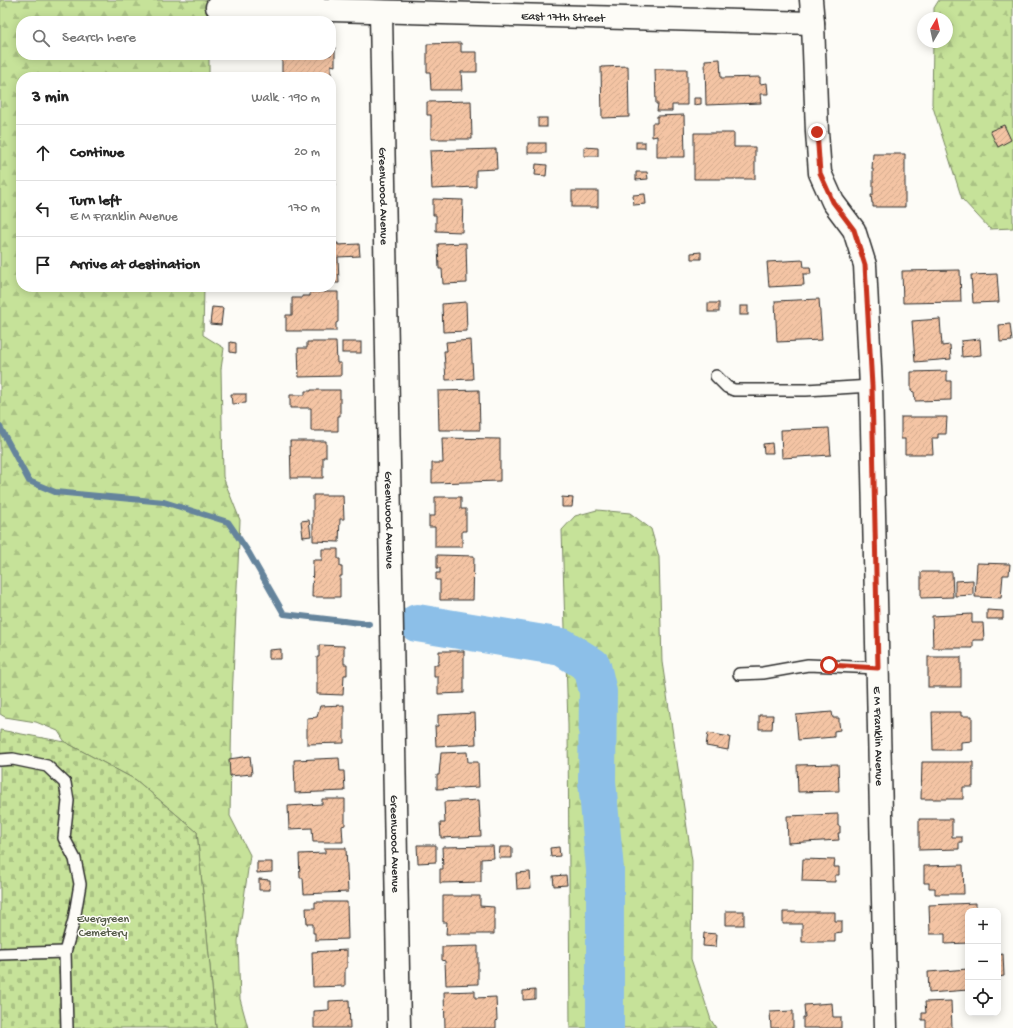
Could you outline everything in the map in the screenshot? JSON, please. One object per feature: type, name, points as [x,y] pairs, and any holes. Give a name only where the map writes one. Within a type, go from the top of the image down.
[{"type":"street","name":"E M Franklin Avenue","points":[[811,0],[820,173],[833,202],[854,230],[865,265],[872,386],[886,1028]]},
{"type":"street","name":"East 17th Street","points":[[217,7],[813,23]]},
{"type":"street","name":"Greenwood Avenue","points":[[381,12],[399,1028]]},
{"type":"lane","points":[[716,376],[727,387],[734,390],[806,390],[872,386]]},
{"type":"lane","points":[[739,674],[763,673],[808,665],[878,668]]},
{"type":"lane","points":[[0,760],[13,759],[48,766],[65,783],[68,802],[64,838],[75,859],[80,884],[74,920],[65,952],[67,1028]]},
{"type":"lane","points":[[0,954],[65,952]]},
{"type":"green space","points":[[0,0],[210,0],[210,16],[16,16],[16,60],[209,60],[209,72],[16,72],[16,292],[204,292],[203,335],[224,348],[221,369],[223,477],[240,520],[232,700],[230,816],[250,855],[238,941],[240,999],[248,1028],[216,1028],[197,832],[136,780],[65,742],[58,731],[36,722],[5,717],[0,714]]},
{"type":"green space","points":[[939,0],[1013,0],[1013,228],[990,229],[962,199],[932,104],[933,48],[953,48],[953,12],[934,12],[934,8]]},
{"type":"green space","points":[[597,510],[630,513],[651,529],[659,557],[662,662],[692,861],[691,959],[711,1020],[716,1028],[570,1028],[568,725],[562,530],[575,516]]},
{"type":"green space","name":"Evergreen Cemetery","points":[[0,730],[65,742],[136,780],[197,832],[216,1028],[0,1028]]},
{"type":"building","points":[[461,43],[461,52],[477,52],[477,72],[461,72],[462,90],[431,90],[430,72],[427,72],[427,44]]},
{"type":"building","points":[[720,59],[721,78],[760,77],[760,84],[767,83],[768,94],[760,94],[761,103],[706,105],[705,60]]},
{"type":"building","points":[[282,60],[335,60],[335,66],[331,65],[331,72],[282,72]]},
{"type":"building","points":[[628,66],[629,117],[602,118],[601,67]]},
{"type":"building","points":[[655,69],[687,69],[687,105],[672,105],[672,111],[657,111],[658,104],[656,104]]},
{"type":"building","points":[[694,98],[701,98],[701,104],[694,105]]},
{"type":"building","points":[[471,101],[472,139],[431,139],[431,115],[427,115],[427,102]]},
{"type":"building","points":[[684,115],[685,157],[657,157],[657,136],[652,137],[652,123],[657,123],[657,116]]},
{"type":"building","points":[[538,118],[547,118],[547,127],[538,127]]},
{"type":"building","points":[[1004,125],[1011,140],[998,147],[990,131]]},
{"type":"building","points":[[694,133],[734,133],[734,147],[755,147],[755,179],[694,179]]},
{"type":"building","points":[[636,142],[645,142],[645,148],[636,148]]},
{"type":"building","points":[[528,143],[546,143],[546,153],[528,153]]},
{"type":"building","points":[[584,147],[598,148],[598,156],[584,156]]},
{"type":"building","points":[[496,149],[497,169],[476,170],[476,187],[432,189],[430,151]]},
{"type":"building","points":[[873,154],[905,154],[905,207],[873,207],[871,195],[873,195]]},
{"type":"building","points":[[536,164],[547,165],[546,176],[535,175]]},
{"type":"building","points":[[636,172],[647,172],[648,179],[636,180]]},
{"type":"building","points":[[572,191],[598,191],[598,207],[572,207]]},
{"type":"building","points":[[645,194],[646,204],[634,205],[633,195]]},
{"type":"building","points":[[433,199],[463,200],[462,232],[436,231],[436,215],[433,215]]},
{"type":"building","points":[[336,243],[338,243],[338,245],[359,244],[360,256],[338,257],[339,283],[336,283]]},
{"type":"building","points":[[466,243],[467,283],[443,284],[442,269],[439,269],[438,244]]},
{"type":"building","points":[[701,252],[701,259],[691,259],[691,253]]},
{"type":"building","points":[[803,260],[804,267],[810,267],[811,274],[803,274],[804,285],[769,287],[767,262]]},
{"type":"building","points":[[960,270],[961,302],[903,303],[902,271]]},
{"type":"building","points":[[997,274],[999,302],[973,303],[971,275]]},
{"type":"building","points":[[310,292],[338,292],[338,322],[336,323],[336,331],[286,331],[286,315],[292,315],[292,298],[310,296]]},
{"type":"building","points":[[819,299],[822,340],[777,342],[775,301]]},
{"type":"building","points":[[466,302],[467,331],[443,332],[442,304]]},
{"type":"building","points":[[708,303],[719,303],[719,312],[708,312]]},
{"type":"building","points":[[740,306],[748,306],[748,315],[740,315]]},
{"type":"building","points":[[212,307],[223,308],[221,325],[210,324]]},
{"type":"building","points":[[940,319],[942,346],[950,345],[951,359],[915,362],[912,321]]},
{"type":"building","points":[[1010,324],[1012,341],[1000,342],[999,325]]},
{"type":"building","points":[[980,339],[981,355],[962,357],[961,341]]},
{"type":"building","points":[[471,340],[473,379],[446,380],[444,351],[447,351],[446,342]]},
{"type":"building","points":[[230,342],[236,343],[236,353],[230,352]]},
{"type":"building","points":[[307,342],[336,342],[337,363],[341,363],[341,376],[299,377],[298,348],[307,348]]},
{"type":"building","points":[[342,342],[361,342],[361,353],[342,353]]},
{"type":"building","points":[[947,371],[947,381],[951,381],[951,400],[915,401],[914,392],[911,391],[911,372]]},
{"type":"building","points":[[340,390],[340,416],[338,416],[338,431],[311,431],[311,408],[290,408],[290,395],[305,395],[305,391]]},
{"type":"building","points":[[479,390],[480,430],[439,430],[438,391]]},
{"type":"building","points":[[231,394],[246,394],[246,403],[232,404]]},
{"type":"building","points":[[901,417],[947,417],[946,434],[938,434],[938,438],[932,438],[933,454],[905,454],[905,439],[901,439]]},
{"type":"building","points":[[829,428],[831,455],[782,458],[781,430]]},
{"type":"building","points":[[442,438],[500,439],[500,481],[432,483],[432,463],[443,463]]},
{"type":"building","points":[[290,441],[326,441],[326,457],[323,457],[323,478],[291,478]]},
{"type":"building","points":[[772,443],[773,453],[764,453],[763,444]]},
{"type":"building","points":[[313,495],[343,495],[344,519],[340,519],[339,542],[313,541]]},
{"type":"building","points":[[435,497],[461,497],[461,509],[466,509],[466,531],[462,531],[462,547],[435,547],[435,527],[429,527],[429,516],[435,516]]},
{"type":"building","points":[[562,497],[573,498],[572,507],[562,507]]},
{"type":"building","points":[[309,520],[311,536],[303,537],[301,521]]},
{"type":"building","points":[[322,549],[338,549],[338,559],[340,559],[340,567],[342,567],[342,576],[340,576],[340,597],[312,597],[313,560],[322,560]]},
{"type":"building","points":[[437,555],[474,556],[473,600],[440,600],[440,580],[436,580],[436,573],[440,573],[440,568],[437,568]]},
{"type":"building","points":[[977,563],[1010,564],[1009,575],[1003,575],[1001,598],[975,597]]},
{"type":"building","points":[[921,572],[952,572],[953,597],[921,598]]},
{"type":"building","points":[[973,580],[973,595],[955,596],[955,581]]},
{"type":"building","points":[[987,610],[1003,611],[1003,619],[987,619]]},
{"type":"building","points":[[972,614],[972,623],[983,623],[984,640],[973,640],[973,648],[933,648],[932,616]]},
{"type":"building","points":[[319,645],[344,646],[344,664],[347,664],[347,675],[344,675],[343,695],[317,694],[317,657],[319,657]]},
{"type":"building","points":[[281,649],[281,659],[269,659],[269,650]]},
{"type":"building","points":[[439,651],[464,651],[464,693],[438,694],[438,677],[434,677],[434,665],[438,665]]},
{"type":"building","points":[[928,657],[961,657],[961,687],[928,687]]},
{"type":"building","points":[[344,705],[344,743],[307,744],[307,718],[317,717],[320,706]]},
{"type":"building","points":[[832,712],[833,718],[839,718],[840,730],[834,731],[834,737],[798,740],[796,715]]},
{"type":"building","points":[[932,712],[961,712],[961,716],[972,716],[972,741],[961,742],[961,750],[933,750]]},
{"type":"building","points":[[475,713],[476,744],[436,746],[435,726],[438,726],[438,715]]},
{"type":"building","points":[[759,715],[773,715],[772,729],[759,729]]},
{"type":"building","points":[[708,733],[730,737],[728,750],[706,746]]},
{"type":"building","points":[[467,752],[468,762],[478,762],[479,787],[437,789],[437,775],[439,775],[441,753]]},
{"type":"building","points":[[250,756],[252,774],[230,776],[229,759]]},
{"type":"building","points":[[339,758],[340,771],[344,771],[345,791],[295,793],[294,760]]},
{"type":"building","points":[[922,762],[973,762],[973,787],[963,787],[963,799],[921,799]]},
{"type":"building","points":[[838,764],[839,791],[798,792],[797,765]]},
{"type":"building","points":[[322,799],[345,799],[345,825],[342,826],[343,842],[313,842],[312,828],[289,829],[288,806],[322,804]]},
{"type":"building","points":[[479,800],[481,836],[441,838],[440,823],[445,823],[444,802]]},
{"type":"building","points":[[838,814],[838,826],[840,826],[840,833],[838,833],[839,840],[788,843],[787,816]]},
{"type":"building","points":[[919,819],[952,819],[952,837],[962,837],[962,842],[959,842],[959,849],[919,850]]},
{"type":"building","points":[[417,845],[436,845],[436,862],[418,863]]},
{"type":"building","points":[[493,846],[494,858],[481,859],[481,882],[440,883],[440,869],[443,869],[442,847]]},
{"type":"building","points":[[500,847],[512,847],[512,858],[499,858]]},
{"type":"building","points":[[559,847],[560,856],[551,857],[550,848]]},
{"type":"building","points":[[325,848],[346,848],[348,892],[304,894],[303,878],[300,878],[299,854],[325,853]]},
{"type":"building","points":[[803,859],[835,860],[834,867],[839,867],[839,875],[835,875],[835,882],[802,881]]},
{"type":"building","points":[[257,862],[272,862],[272,872],[257,873]]},
{"type":"building","points":[[963,865],[964,894],[935,894],[935,888],[929,888],[929,883],[924,883],[924,866]]},
{"type":"building","points":[[530,872],[531,888],[517,889],[516,873]]},
{"type":"building","points":[[566,875],[567,885],[554,886],[553,876]]},
{"type":"building","points":[[259,879],[270,880],[270,890],[259,890]]},
{"type":"building","points":[[443,896],[480,896],[480,906],[494,907],[494,934],[446,934],[447,922],[443,922]]},
{"type":"building","points":[[315,902],[347,902],[348,939],[315,940],[313,924],[307,924],[306,908],[315,908]]},
{"type":"building","points":[[976,903],[976,908],[965,908],[965,943],[945,944],[945,934],[930,934],[929,905]]},
{"type":"building","points":[[726,911],[744,911],[744,925],[726,925]]},
{"type":"building","points":[[783,912],[835,912],[835,921],[842,921],[842,932],[835,933],[835,942],[802,942],[802,924],[783,924]]},
{"type":"building","points":[[704,933],[717,934],[716,947],[703,946]]},
{"type":"building","points":[[478,946],[478,984],[446,985],[445,961],[442,960],[442,947]]},
{"type":"building","points":[[347,950],[345,986],[313,987],[312,952]]},
{"type":"building","points":[[1001,954],[1003,954],[1004,976],[1001,976]]},
{"type":"building","points":[[965,969],[965,990],[929,993],[928,972]]},
{"type":"building","points":[[535,990],[535,999],[523,1000],[523,991]]},
{"type":"building","points":[[475,991],[475,998],[496,997],[496,1028],[445,1028],[444,992]]},
{"type":"building","points":[[349,1000],[350,1028],[314,1028],[314,1011],[329,1010],[329,1001]]},
{"type":"building","points":[[951,1001],[952,1028],[926,1028],[926,1020],[922,1020],[922,1013],[926,1013],[925,1002]]},
{"type":"building","points":[[832,1003],[833,1017],[841,1017],[841,1028],[803,1028],[803,1017],[805,1017],[804,1005]]},
{"type":"building","points":[[793,1011],[793,1028],[771,1028],[770,1012]]},
{"type":"waterway","points":[[0,427],[29,481],[55,492],[164,502],[228,522],[249,553],[284,614],[369,624]]},
{"type":"waterway","points":[[417,623],[562,647],[592,666],[598,692],[597,781],[605,870],[605,1028]]},
{"type":"route","points":[[817,132],[820,173],[833,202],[854,230],[865,265],[872,386],[878,668],[829,665]]}]
